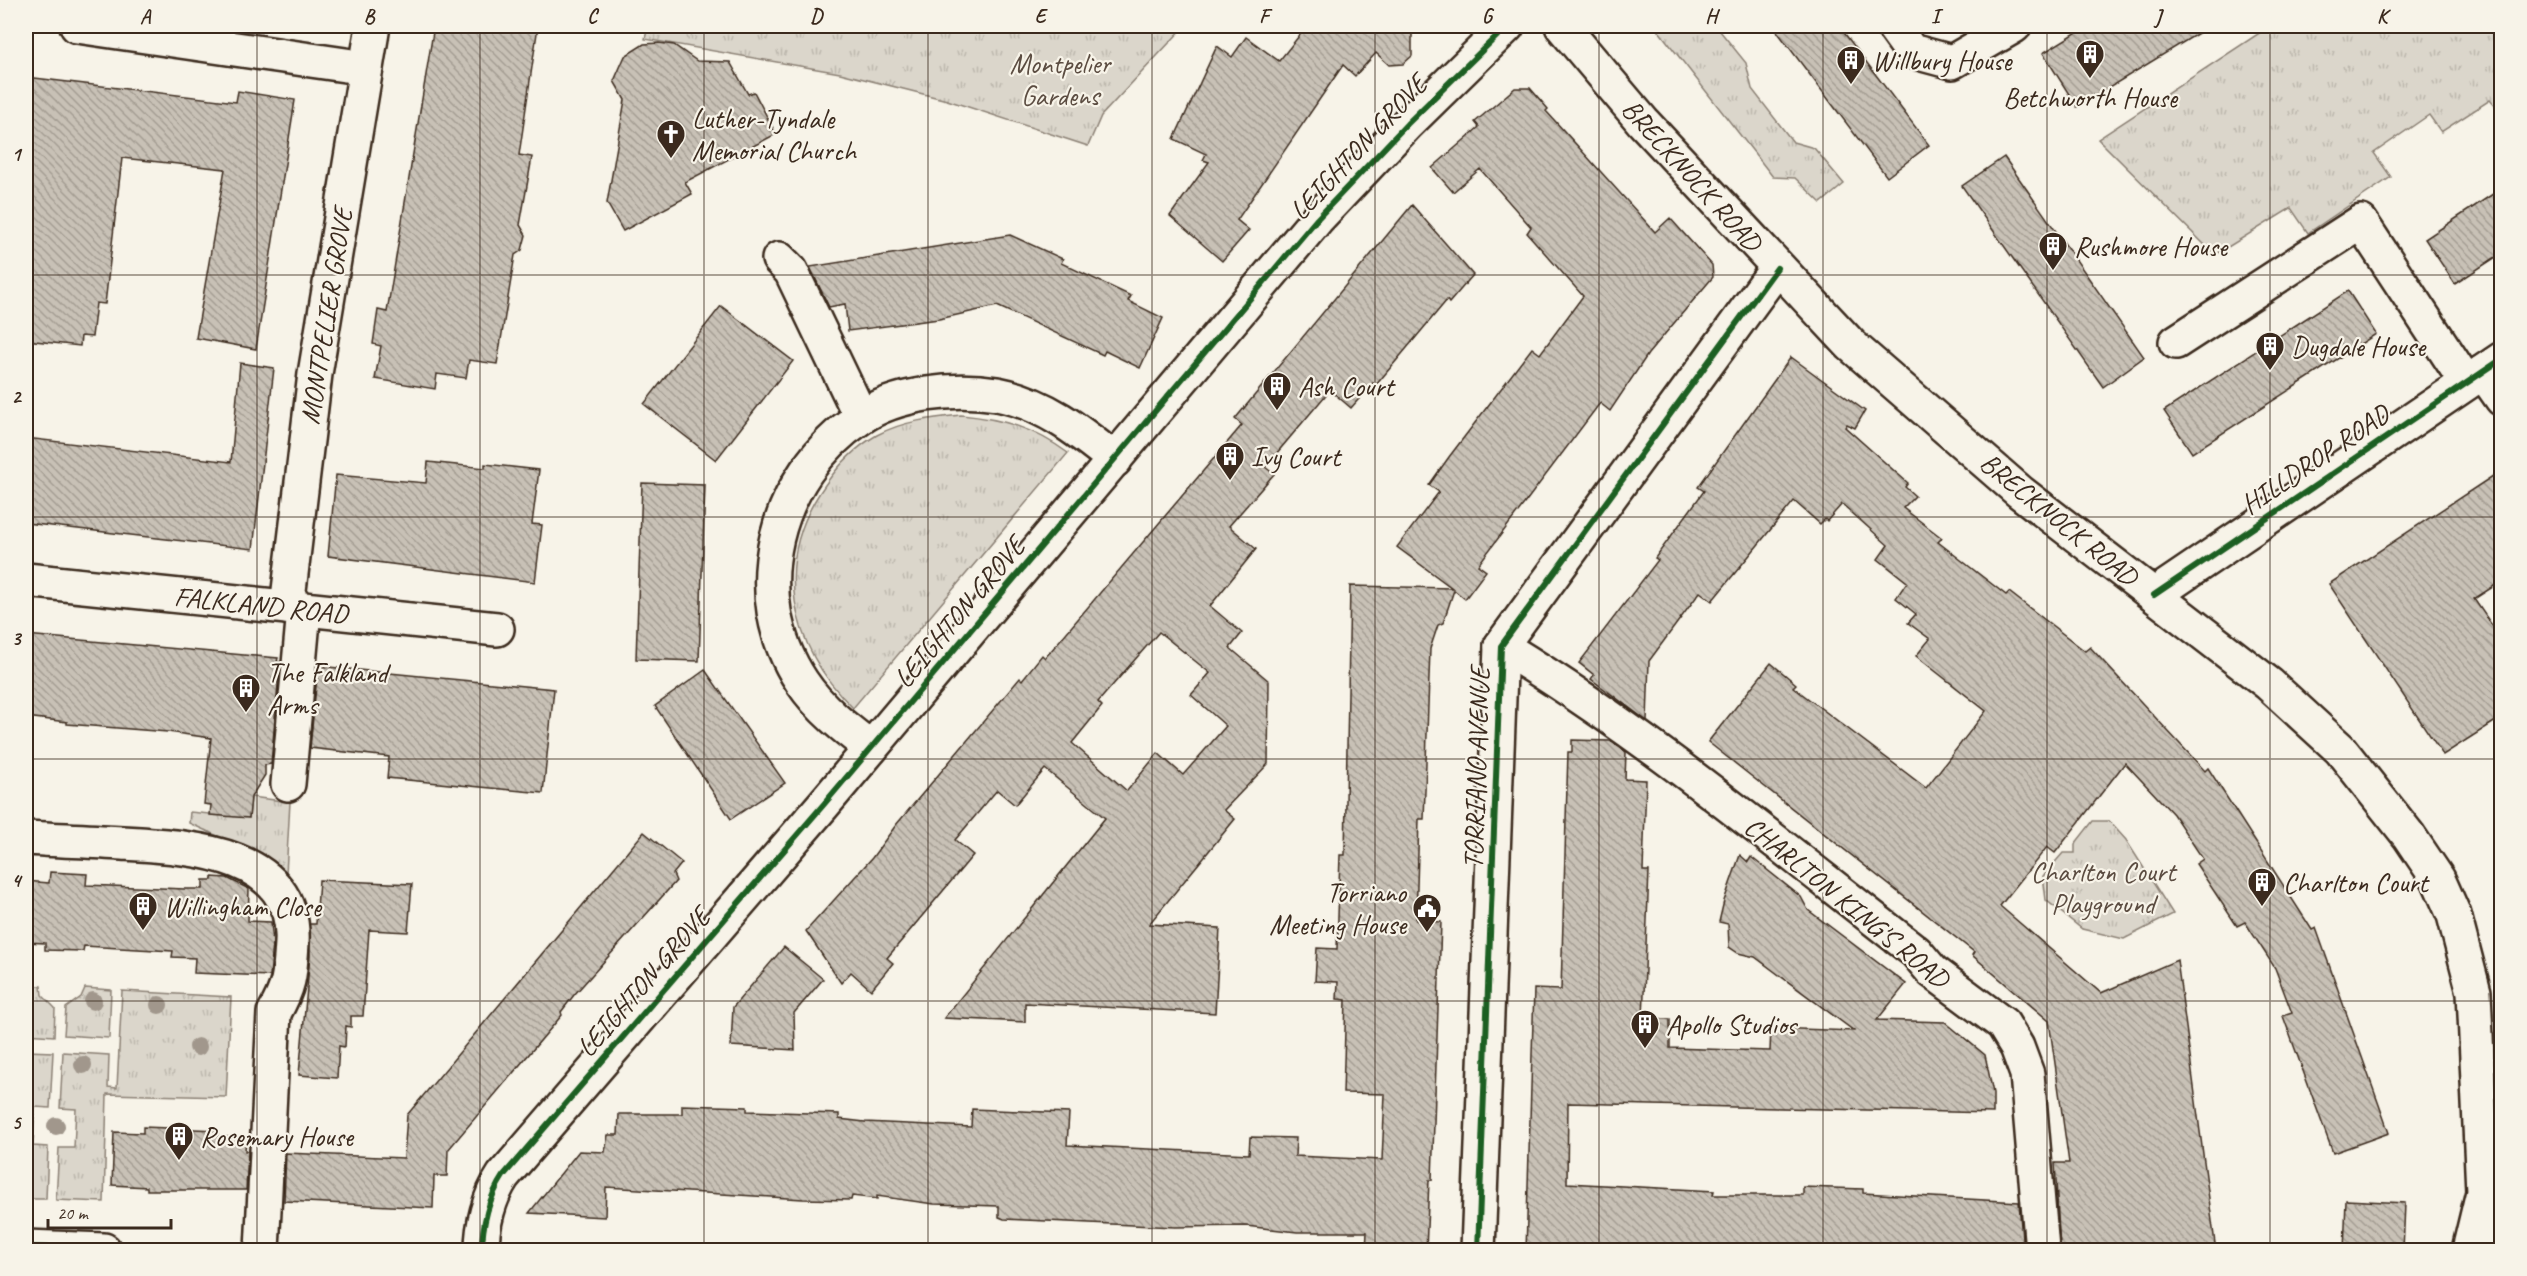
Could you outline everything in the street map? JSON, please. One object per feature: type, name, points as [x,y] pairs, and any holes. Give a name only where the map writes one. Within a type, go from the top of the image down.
[{"type":"street","points":[[77,26],[366,68]]},
{"type":"street","name":"MONTPELIER GROVE","points":[[288,784],[296,609],[315,374],[373,26]]},
{"type":"street","name":"LEIGHTON GROVE","points":[[482,1251],[482,1237],[489,1205],[503,1176],[871,748],[1317,219],[1407,124],[1507,26]]},
{"type":"street","name":"BRECKNOCK ROAD","points":[[1562,26],[1643,122],[1851,345],[2020,492],[2269,684],[2340,749],[2383,801],[2438,879],[2457,924],[2474,992],[2483,1192],[2501,1251]]},
{"type":"street","points":[[1893,26],[1911,51],[1952,62],[2014,26]]},
{"type":"street","points":[[2176,342],[2361,222],[2484,371],[2502,399]]},
{"type":"street","points":[[779,259],[791,271],[861,417]]},
{"type":"street","name":"TORRIANO AVENUE","points":[[1478,1251],[1501,646],[1777,268]]},
{"type":"street","name":"HILLDROP ROAD","points":[[2154,595],[2484,371]]},
{"type":"street","points":[[871,748],[817,701],[798,674],[777,626],[771,568],[783,513],[795,489],[823,451],[861,417],[883,406],[936,393],[996,394],[1048,411],[1074,426],[1115,460]]},
{"type":"street","name":"FALKLAND ROAD","points":[[26,580],[497,629]]},
{"type":"street","name":"CHARLTON KING'S ROAD","points":[[1501,646],[1535,667],[1704,787],[1916,952],[1932,970],[1970,1002],[2003,1024],[2017,1047],[2027,1074],[2042,1251]]},
{"type":"street","points":[[26,838],[188,848],[231,859],[256,872],[278,889],[286,901],[292,929],[290,983],[274,1013],[262,1251]]},
{"type":"street","name":"BRECKNOCK ROAD","points":[[2469,1251],[2483,1192]]},
{"type":"street","points":[[26,1247],[104,1251]]},
{"type":"green space","name":"Montpelier Gardens","points":[[648,26],[1185,26],[1101,116],[1088,146],[947,100],[840,73],[645,39]]},
{"type":"green space","points":[[1655,26],[1716,26],[1746,63],[1752,89],[1793,142],[1814,148],[1844,184],[1821,203],[1795,178],[1773,177]]},
{"type":"green space","points":[[2270,26],[2499,26],[2502,30],[2501,113],[2490,100],[2441,132],[2429,115],[2374,153],[2391,177],[2308,233],[2291,208],[2215,255],[2098,139]]},
{"type":"green space","points":[[961,415],[991,419],[1017,426],[1043,437],[1068,453],[853,708],[831,684],[814,658],[802,630],[795,602],[794,573],[798,543],[808,514],[836,471],[848,457],[869,440],[907,423]]},
{"type":"green space","points":[[251,797],[290,802],[286,874],[259,855],[189,823],[190,812],[249,818]]},
{"type":"green space","name":"Charlton Court Playground","points":[[2093,821],[2109,821],[2126,840],[2173,914],[2124,939],[2082,929],[2046,900],[2043,876],[2063,853],[2075,853],[2075,844]]},
{"type":"green space","points":[[26,985],[41,986],[42,995],[55,1008],[54,1036],[26,1034]]},
{"type":"green space","points":[[85,988],[111,990],[109,1038],[64,1035],[66,1008],[81,997]]},
{"type":"green space","points":[[122,991],[231,997],[226,1097],[107,1094],[104,1202],[56,1200],[59,1148],[74,1148],[76,1109],[60,1108],[63,1052],[109,1055],[108,1087],[117,1088]]},
{"type":"green space","points":[[26,1051],[53,1052],[50,1108],[35,1107],[33,1146],[48,1147],[46,1199],[26,1199]]},
{"type":"building","points":[[434,26],[538,26],[519,155],[532,157],[520,225],[526,235],[522,250],[515,255],[497,364],[469,360],[466,378],[437,374],[435,389],[375,379],[381,346],[373,344],[378,310],[387,312]]},
{"type":"building","points":[[1307,26],[1412,26],[1412,56],[1403,64],[1389,65],[1376,53],[1355,76],[1343,65],[1237,220],[1249,230],[1222,261],[1170,216],[1209,162],[1203,160],[1206,154],[1174,139],[1217,46],[1232,57],[1246,37],[1279,61]]},
{"type":"building","name":"Willbury House","points":[[1773,26],[1839,26],[1929,145],[1887,177]]},
{"type":"building","name":"Betchworth House","points":[[2087,26],[2210,26],[2077,107],[2043,53]]},
{"type":"building","name":"Luther-Tyndale Memorial Church","points":[[644,44],[674,45],[697,61],[730,62],[748,94],[754,92],[776,134],[685,182],[692,194],[623,231],[607,203],[625,100],[614,81],[625,56]]},
{"type":"building","points":[[26,77],[236,102],[238,91],[295,100],[256,349],[196,338],[225,169],[122,158],[105,304],[96,303],[92,337],[81,336],[80,346],[26,340],[26,206],[34,130],[26,130]]},
{"type":"building","points":[[1515,88],[1530,88],[1548,109],[1546,111],[1655,232],[1670,218],[1712,265],[1713,277],[1648,354],[1610,411],[1600,403],[1478,565],[1486,571],[1465,599],[1454,590],[1443,623],[1438,625],[1430,649],[1424,819],[1419,819],[1416,920],[1441,922],[1432,1180],[1429,1180],[1426,1251],[1366,1251],[1367,1232],[1297,1232],[1246,1226],[1175,1227],[1004,1219],[999,1217],[999,1206],[934,1204],[877,1196],[877,1199],[852,1196],[851,1200],[803,1199],[606,1187],[605,1217],[529,1213],[579,1151],[605,1152],[608,1135],[618,1135],[619,1114],[682,1114],[682,1105],[747,1107],[747,1111],[839,1114],[839,1119],[865,1122],[971,1127],[972,1109],[1069,1113],[1067,1145],[1249,1154],[1250,1137],[1296,1138],[1295,1156],[1382,1160],[1385,1094],[1343,1093],[1346,1000],[1337,999],[1338,982],[1315,981],[1317,948],[1337,949],[1340,855],[1345,855],[1350,586],[1452,588],[1397,547],[1439,492],[1429,485],[1449,457],[1532,348],[1540,354],[1583,296],[1527,233],[1531,227],[1480,169],[1453,192],[1432,168],[1479,127],[1475,122]]},
{"type":"building","name":"Rushmore House","points":[[2004,157],[2144,357],[2103,387],[1962,186]]},
{"type":"building","points":[[2502,188],[2502,253],[2455,284],[2425,239]]},
{"type":"building","points":[[1412,205],[1473,275],[1449,303],[1447,300],[1376,385],[1373,383],[1351,408],[1330,390],[1265,467],[1274,474],[1229,526],[1256,549],[1210,606],[1242,633],[1230,648],[1269,681],[1268,764],[1224,810],[1235,819],[1149,924],[1220,928],[1215,1013],[1025,1003],[1025,1022],[944,1018],[1105,818],[1045,769],[1015,805],[997,790],[955,840],[973,855],[887,958],[893,963],[871,990],[851,972],[841,983],[806,931],[872,858],[896,825],[1020,678],[1022,680],[1042,655],[1045,658],[1242,425],[1235,419]],"holes":[[[1159,632],[1210,673],[1191,695],[1226,726],[1183,775],[1158,753],[1127,791],[1072,743],[1102,706],[1098,702]]]},
{"type":"building","points":[[1010,235],[1063,259],[1061,263],[1131,296],[1128,301],[1163,318],[1140,368],[1105,351],[1103,355],[997,306],[939,319],[848,331],[845,304],[829,307],[810,267]]},
{"type":"building","name":"Dugdale House","points":[[2348,291],[2376,334],[2192,453],[2164,411]]},
{"type":"building","points":[[721,306],[793,361],[716,460],[644,404]]},
{"type":"building","points":[[1791,357],[1865,411],[1855,428],[1847,424],[1845,427],[1908,483],[1905,487],[1915,496],[1903,508],[1942,538],[1938,542],[2006,595],[2009,592],[2085,651],[2090,647],[2205,771],[2208,768],[2312,930],[2316,928],[2389,1133],[2333,1153],[2283,1016],[2292,1013],[2275,968],[2245,922],[2237,926],[2196,864],[2203,859],[2173,814],[2125,763],[2055,853],[2047,847],[2000,906],[2101,993],[2177,960],[2216,1251],[2060,1251],[2055,1163],[2069,1163],[2049,1021],[1972,955],[1974,952],[1708,742],[1771,663],[1796,684],[1793,687],[1926,788],[1986,711],[1916,656],[1930,639],[1908,623],[1916,614],[1896,598],[1907,582],[1878,559],[1888,545],[1842,504],[1827,521],[1825,519],[1820,524],[1794,501],[1712,601],[1700,592],[1649,661],[1647,721],[1591,679],[1594,675],[1579,663],[1658,560],[1655,558],[1704,491],[1698,487]]},
{"type":"building","points":[[240,363],[274,368],[253,549],[26,523],[26,438],[231,462]]},
{"type":"building","points":[[428,462],[485,468],[485,464],[539,470],[532,524],[542,525],[535,582],[328,556],[336,475],[426,483]]},
{"type":"building","points":[[2502,470],[2502,581],[2474,599],[2502,640],[2502,717],[2443,755],[2329,584]]},
{"type":"building","points":[[642,483],[705,485],[699,661],[636,659]]},
{"type":"building","points":[[26,635],[278,658],[277,662],[280,662],[271,764],[265,765],[265,775],[251,797],[249,818],[210,815],[211,805],[204,804],[211,738],[168,732],[67,724],[67,722],[26,717]]},
{"type":"building","points":[[318,666],[554,689],[543,793],[387,778],[389,757],[310,748]]},
{"type":"building","points":[[705,670],[785,783],[731,819],[655,706]]},
{"type":"building","points":[[1572,740],[1610,741],[1626,752],[1625,779],[1646,780],[1643,871],[1649,871],[1643,1018],[1670,1019],[1670,1048],[1770,1051],[1771,1028],[1854,1031],[1755,957],[1738,953],[1729,947],[1728,924],[1719,922],[1724,901],[1740,855],[1748,862],[1751,857],[1801,897],[1808,910],[1906,984],[1877,1020],[1945,1022],[1985,1055],[1993,1093],[1993,1113],[1568,1103],[1567,1183],[1714,1191],[1713,1195],[1803,1195],[1803,1187],[1863,1189],[1863,1193],[2019,1202],[2023,1251],[1526,1251],[1534,989],[1561,990],[1568,752],[1572,752]]},
{"type":"building","points":[[644,832],[682,863],[673,874],[676,881],[574,995],[561,1012],[562,1015],[448,1150],[447,1176],[434,1176],[433,1208],[284,1201],[286,1153],[404,1158],[407,1115]]},
{"type":"building","name":"Willingham Close","points":[[50,872],[87,874],[86,885],[185,889],[203,889],[203,880],[212,880],[212,877],[227,878],[249,889],[248,921],[271,922],[273,943],[270,976],[194,973],[195,958],[172,957],[173,951],[84,946],[83,951],[45,950],[45,943],[26,942],[26,881],[49,883]]},
{"type":"building","points":[[319,880],[412,884],[408,932],[369,930],[363,1016],[351,1016],[351,1027],[346,1026],[345,1047],[339,1046],[337,1078],[299,1075],[310,955],[309,924],[316,924]]},
{"type":"building","points":[[784,947],[823,979],[794,1013],[795,1050],[731,1046],[733,1007]]},
{"type":"building","name":"Rosemary House","points":[[143,1127],[218,1130],[218,1137],[246,1137],[245,1151],[248,1151],[246,1190],[147,1190],[147,1187],[112,1185],[114,1132],[143,1133]]},
{"type":"building","points":[[2346,1200],[2405,1203],[2403,1251],[2344,1251]]},
{"type":"cycle path","points":[[482,1250],[487,1212],[503,1176],[824,804],[1317,219],[1407,124],[1507,26]]},
{"type":"cycle path","points":[[1478,1250],[1501,646],[1777,268]]},
{"type":"cycle path","points":[[2154,595],[2502,359]]},
{"type":"cycle path","points":[[26,1247],[104,1250]]},
{"type":"place","name":"Betchworth House","points":[[2090,80]]},
{"type":"place","name":"Willbury House","points":[[1851,86]]},
{"type":"place","name":"Luther-Tyndale Memorial Church","points":[[671,160]]},
{"type":"place","name":"Rushmore House","points":[[2053,272]]},
{"type":"place","name":"Dugdale House","points":[[2270,372]]},
{"type":"place","name":"Ash Court","points":[[1277,412]]},
{"type":"place","name":"Ivy Court","points":[[1230,482]]},
{"type":"place","name":"The Falkland Arms","points":[[246,714]]},
{"type":"place","name":"Charlton Court","points":[[2262,908]]},
{"type":"place","name":"Willingham Close","points":[[143,932]]},
{"type":"place","name":"Torriano Meeting House","points":[[1427,934]]},
{"type":"place","name":"Apollo Studios","points":[[1645,1050]]},
{"type":"place","name":"Rosemary House","points":[[179,1162]]}]
